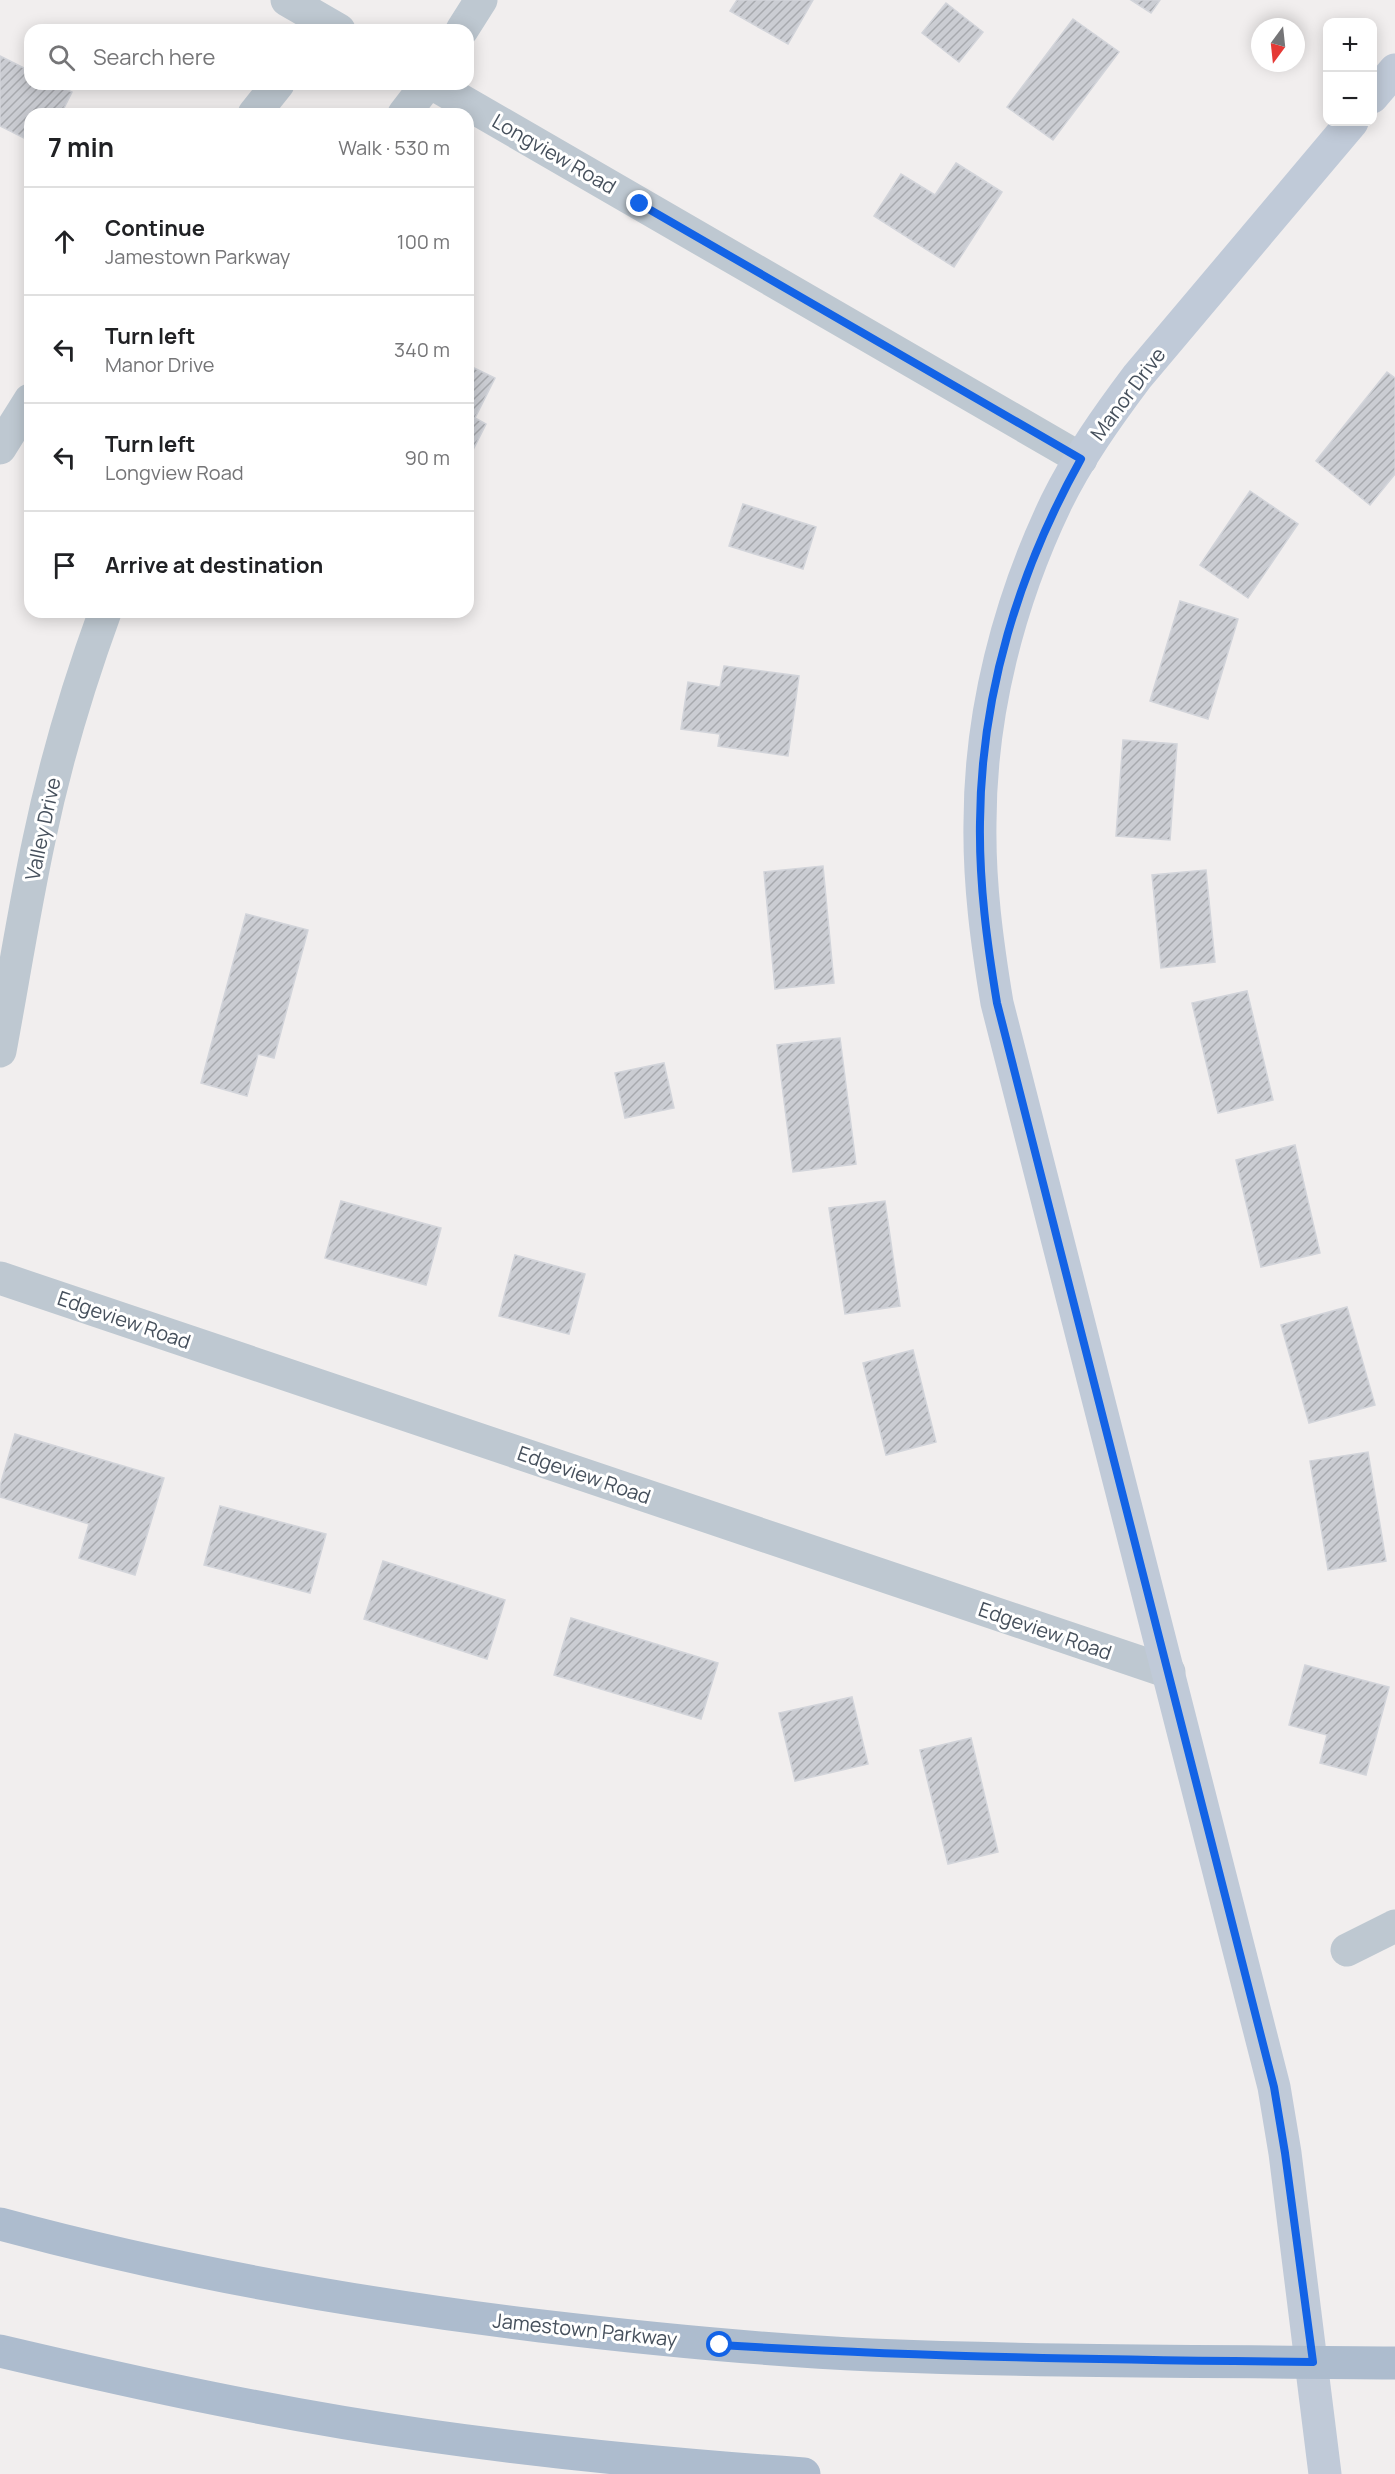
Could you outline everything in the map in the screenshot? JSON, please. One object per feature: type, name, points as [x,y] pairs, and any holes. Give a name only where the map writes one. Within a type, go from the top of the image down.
[{"type":"main road","name":"Jamestown Parkway","points":[[0,2224],[161,2262],[302,2291],[440,2313],[720,2345],[881,2355],[1010,2359],[1395,2363]]},
{"type":"main road","points":[[0,2351],[147,2385],[279,2411],[422,2435],[571,2454],[804,2474]]},
{"type":"street","points":[[287,0],[324,24]]},
{"type":"street","points":[[466,24],[481,0]]},
{"type":"street","points":[[1377,91],[1395,70]]},
{"type":"street","points":[[259,108],[273,90]]},
{"type":"street","points":[[409,108],[422,90]]},
{"type":"street","name":"Longview Road","points":[[443,90],[1081,459]]},
{"type":"street","name":"Manor Drive","points":[[1325,2474],[1313,2362],[1274,2087],[997,1003],[987,939],[981,877],[980,823],[982,763],[1001,657],[1016,604],[1035,551],[1056,503],[1105,420],[1137,377],[1349,126]]},
{"type":"street","points":[[0,448],[24,410]]},
{"type":"street","name":"Valley Drive","points":[[0,1052],[39,840],[60,751],[87,661],[103,618]]},
{"type":"street","name":"Edgeview Road","points":[[0,1278],[1168,1672]]},
{"type":"street","points":[[1347,1950],[1395,1926]]},
{"type":"building","points":[[737,0],[813,0],[788,44],[730,11]]},
{"type":"building","points":[[1131,0],[1160,0],[1151,13]]},
{"type":"building","points":[[946,3],[983,32],[959,62],[922,33]]},
{"type":"building","points":[[1073,19],[1119,52],[1053,140],[1007,107]]},
{"type":"building","points":[[0,56],[24,68],[24,90],[68,90],[72,92],[64,108],[24,108],[24,138],[0,126]]},
{"type":"building","points":[[956,163],[1002,192],[954,267],[874,216],[901,174],[935,195]]},
{"type":"building","points":[[474,368],[495,378],[475,418],[486,424],[474,448]]},
{"type":"building","points":[[1387,372],[1395,378],[1395,474],[1370,505],[1316,461]]},
{"type":"building","points":[[1250,491],[1298,524],[1248,598],[1200,565]]},
{"type":"building","points":[[743,504],[816,527],[803,569],[729,546]]},
{"type":"building","points":[[1180,601],[1238,619],[1208,719],[1150,701]]},
{"type":"building","points":[[724,666],[799,676],[788,756],[718,746],[720,734],[681,729],[688,682],[720,687]]},
{"type":"building","points":[[1123,740],[1177,744],[1170,840],[1116,836]]},
{"type":"building","points":[[823,866],[834,983],[775,989],[764,872]]},
{"type":"building","points":[[1206,870],[1215,962],[1161,968],[1152,875]]},
{"type":"building","points":[[246,914],[308,930],[274,1058],[258,1054],[247,1096],[201,1083]]},
{"type":"building","points":[[1247,991],[1273,1100],[1218,1113],[1192,1003]]},
{"type":"building","points":[[840,1038],[856,1164],[793,1172],[777,1045]]},
{"type":"building","points":[[664,1063],[674,1108],[625,1118],[615,1073]]},
{"type":"building","points":[[1295,1145],[1320,1253],[1261,1267],[1236,1160]]},
{"type":"building","points":[[341,1201],[441,1228],[426,1285],[325,1258]]},
{"type":"building","points":[[885,1201],[900,1306],[845,1314],[829,1208]]},
{"type":"building","points":[[515,1255],[585,1274],[569,1334],[499,1316]]},
{"type":"building","points":[[1347,1307],[1375,1405],[1309,1423],[1281,1325]]},
{"type":"building","points":[[913,1350],[936,1442],[886,1455],[863,1363]]},
{"type":"building","points":[[15,1434],[164,1478],[135,1575],[79,1558],[89,1524],[0,1497],[0,1486]]},
{"type":"building","points":[[1368,1452],[1386,1561],[1328,1570],[1310,1461]]},
{"type":"building","points":[[220,1506],[326,1534],[310,1593],[204,1565]]},
{"type":"building","points":[[383,1561],[505,1600],[487,1659],[364,1619]]},
{"type":"building","points":[[571,1618],[718,1663],[701,1719],[554,1675]]},
{"type":"building","points":[[1305,1665],[1389,1687],[1366,1775],[1320,1763],[1327,1735],[1289,1725]]},
{"type":"building","points":[[852,1697],[868,1764],[795,1781],[779,1713]]},
{"type":"building","points":[[971,1738],[998,1852],[948,1864],[920,1750]]},
{"type":"route","points":[[640,204],[1081,459],[1056,503],[1035,551],[1016,604],[1001,657],[990,711],[982,763],[980,823],[981,877],[987,939],[997,1003],[1274,2087],[1313,2362],[1010,2359],[869,2354],[720,2345]]}]
